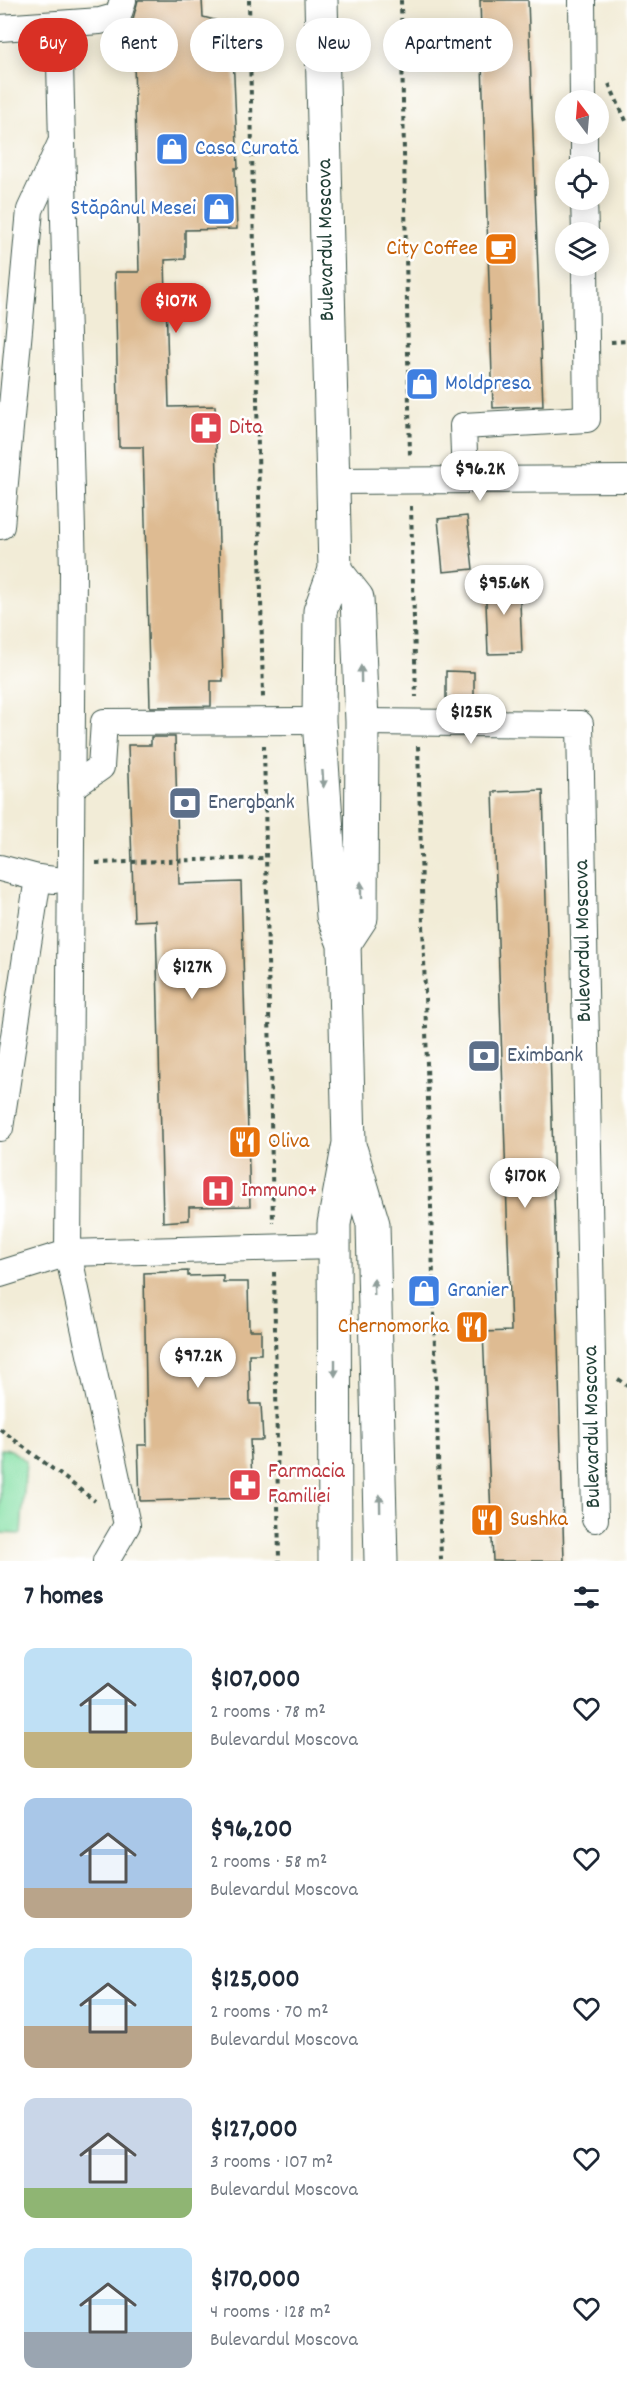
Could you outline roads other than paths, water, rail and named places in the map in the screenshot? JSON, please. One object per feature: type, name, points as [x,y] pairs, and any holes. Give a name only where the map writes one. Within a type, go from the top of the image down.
[{"type":"main road","name":"Bulevardul Moscova","points":[[321,0],[335,570],[320,611],[319,721],[333,916],[344,944],[349,1143],[334,1224],[336,1561]]},
{"type":"main road","points":[[335,570],[357,598],[362,722],[361,918],[344,944]]},
{"type":"main road","name":"Bulevardul Moscova","points":[[349,1143],[373,1224],[381,1561]]},
{"type":"street","points":[[88,22],[118,16],[123,0]]},
{"type":"street","points":[[582,0],[583,90]]},
{"type":"street","points":[[0,28],[18,27]]},
{"type":"street","points":[[60,72],[73,571],[68,1253],[128,1525],[106,1561]]},
{"type":"street","points":[[1,526],[30,210],[62,140]]},
{"type":"street","points":[[465,480],[463,426],[587,419],[585,276]]},
{"type":"street","points":[[333,481],[627,479]]},
{"type":"street","points":[[72,788],[101,767],[104,722],[319,721]]},
{"type":"street","name":"Bulevardul Moscova","points":[[362,722],[580,724],[595,1519]]},
{"type":"street","points":[[0,868],[38,878],[71,881]]},
{"type":"street","points":[[0,1128],[38,878]]},
{"type":"street","points":[[0,1274],[68,1253],[334,1246]]},
{"type":"place","name":"Casa Curată","points":[[172,149]]},
{"type":"place","name":"Stăpânul Mesei","points":[[219,209]]},
{"type":"place","name":"City Coffee","points":[[501,249]]},
{"type":"place","name":"Moldpresa","points":[[422,384]]},
{"type":"place","name":"Dita","points":[[206,428]]},
{"type":"place","name":"Energbank","points":[[185,803]]},
{"type":"place","name":"Eximbank","points":[[484,1056]]},
{"type":"place","name":"Oliva","points":[[245,1142]]},
{"type":"place","name":"Immuno+","points":[[218,1191]]},
{"type":"place","name":"Granier","points":[[424,1291]]},
{"type":"place","name":"Chernomorka","points":[[472,1327]]},
{"type":"place","name":"Farmacia Familiei","points":[[245,1485]]},
{"type":"place","name":"Sushka","points":[[487,1520]]}]
